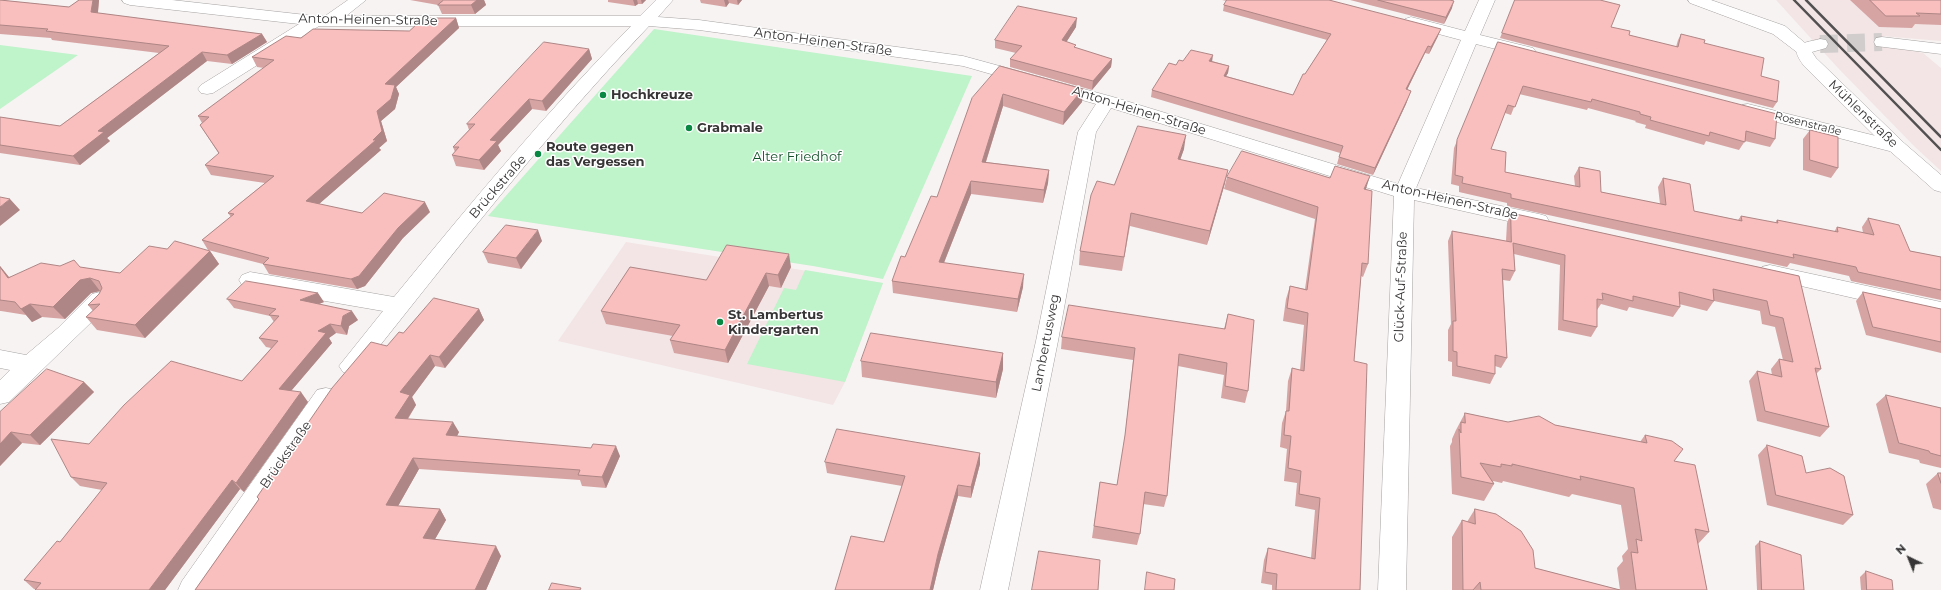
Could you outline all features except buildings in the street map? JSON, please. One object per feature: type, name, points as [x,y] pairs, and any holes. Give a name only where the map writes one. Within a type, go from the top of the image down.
[{"type":"street","name":"Anton-Heinen-Straße","points":[[130,0],[322,21],[644,21],[699,25],[963,61],[1107,101],[1404,192],[1558,225]]},
{"type":"street","points":[[207,89],[358,0]]},
{"type":"street","name":"Brückstraße","points":[[192,590],[330,391],[400,306],[408,293],[479,207],[604,64],[665,0]]},
{"type":"street","name":"Glück-Auf-Straße","points":[[1392,590],[1404,192],[1487,0]]},
{"type":"street","name":"Mühlenstraße","points":[[1696,0],[1779,30],[1812,46],[1804,54],[1810,62],[1897,147],[1941,186]]},
{"type":"street","points":[[1393,18],[1546,57]]},
{"type":"street","points":[[1882,42],[1941,49]]},
{"type":"street","name":"Lambertusweg","points":[[994,590],[1047,341],[1087,132],[1107,101]]},
{"type":"street","name":"Rosenstraße","points":[[1729,104],[1897,147]]},
{"type":"street","points":[[1750,267],[1941,310]]},
{"type":"street","points":[[250,280],[400,306]]},
{"type":"street","points":[[0,395],[30,365],[66,334],[100,300]]},
{"type":"street","points":[[0,359],[30,365]]},
{"type":"shaded area","points":[[1776,0],[1941,0],[1941,41],[1882,36],[1898,48],[1923,53],[1941,68],[1941,171],[1914,146],[1838,68]]},
{"type":"shaded area","name":"St. Lambertus Kindergarten","points":[[626,242],[883,283],[845,382],[833,405],[558,341]]},
{"type":"green space","name":"Alter Friedhof","points":[[654,29],[972,76],[883,279],[813,266],[488,216]]},
{"type":"green space","points":[[0,45],[78,55],[0,109]]},
{"type":"green space","points":[[805,270],[883,283],[845,382],[747,364],[784,288],[796,290]]},
{"type":"tunnel","points":[[1820,44],[1882,42]]},
{"type":"railway","points":[[1794,0],[1941,150]]},
{"type":"railway","points":[[1806,0],[1941,137]]},
{"type":"place","name":"Hochkreuze","points":[[603,95]]},
{"type":"place","name":"Grabmale","points":[[689,128]]},
{"type":"place","name":"Route gegen das Vergessen","points":[[538,154]]},
{"type":"place","name":"St. Lambertus Kindergarten","points":[[720,322]]}]
